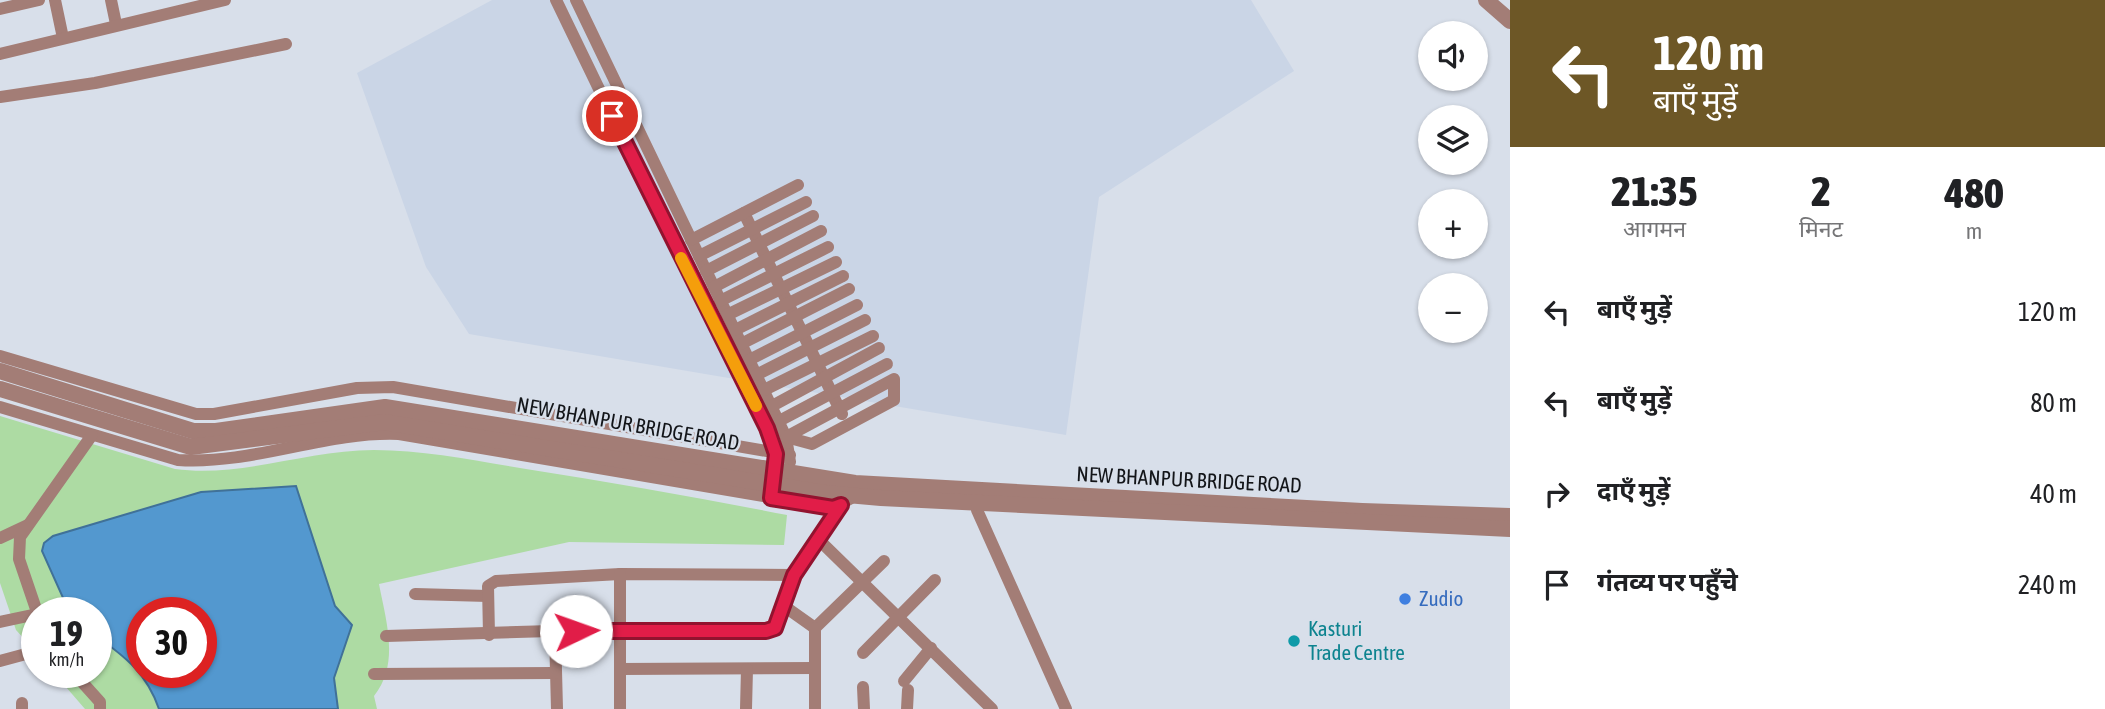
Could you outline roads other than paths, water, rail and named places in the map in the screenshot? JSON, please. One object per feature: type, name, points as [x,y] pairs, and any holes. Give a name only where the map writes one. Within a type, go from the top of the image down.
[{"type":"street","points":[[8,5],[38,0]]},
{"type":"street","points":[[55,0],[63,38]]},
{"type":"street","points":[[111,0],[116,24]]},
{"type":"street","points":[[0,54],[116,24],[168,7],[225,0]]},
{"type":"street","points":[[555,0],[702,302],[767,428],[773,476]]},
{"type":"street","points":[[576,0],[786,437],[790,455],[789,487],[833,508],[855,496]]},
{"type":"street","points":[[1486,0],[1507,13]]},
{"type":"street","points":[[0,97],[95,83],[286,44]]},
{"type":"street","points":[[691,240],[798,185]]},
{"type":"street","points":[[699,256],[806,202]]},
{"type":"street","points":[[744,213],[847,425]]},
{"type":"street","points":[[706,271],[813,216]]},
{"type":"street","points":[[714,288],[821,232]]},
{"type":"street","points":[[720,301],[828,247]]},
{"type":"street","points":[[727,315],[836,262]]},
{"type":"street","points":[[735,330],[842,275]]},
{"type":"street","points":[[741,344],[849,289]]},
{"type":"street","points":[[749,360],[857,305]]},
{"type":"street","points":[[756,375],[864,320]]},
{"type":"street","points":[[764,390],[817,364],[876,342],[824,378],[772,406]]},
{"type":"street","points":[[0,356],[196,414],[214,414],[357,388],[393,387],[773,476]]},
{"type":"street","points":[[779,421],[887,364]]},
{"type":"street","name":"NEW BHANPUR BRIDGE ROAD","points":[[0,371],[193,430],[216,431],[327,413],[385,407],[419,410],[773,476],[789,487],[855,496],[1362,518],[1510,516]]},
{"type":"street","points":[[894,379],[894,400],[812,444],[786,437],[838,408],[894,379]]},
{"type":"street","name":"NEW BHANPUR BRIDGE ROAD","points":[[0,389],[191,447],[384,422],[773,476]]},
{"type":"street","points":[[0,407],[178,460],[193,461],[373,434],[773,476]]},
{"type":"street","points":[[32,597],[17,548],[20,537],[92,435]]},
{"type":"street","points":[[773,476],[790,455]]},
{"type":"street","name":"NEW BHANPUR BRIDGE ROAD","points":[[789,487],[855,482],[1510,529]]},
{"type":"street","points":[[978,503],[977,510],[1066,709]]},
{"type":"street","points":[[386,636],[620,629],[766,631],[775,628],[794,575],[841,505]]},
{"type":"street","points":[[0,538],[29,524]]},
{"type":"street","points":[[819,540],[992,709]]},
{"type":"street","points":[[814,709],[815,628],[884,561]]},
{"type":"street","points":[[489,635],[488,586],[496,581],[620,574],[794,575]]},
{"type":"street","points":[[620,574],[620,709]]},
{"type":"street","points":[[863,653],[935,580]]},
{"type":"street","points":[[415,594],[488,596]]},
{"type":"street","points":[[784,606],[815,628]]},
{"type":"street","points":[[0,622],[21,617]]},
{"type":"street","points":[[555,632],[556,709]]},
{"type":"street","points":[[907,709],[906,685],[931,648]]},
{"type":"street","points":[[0,662],[21,656]]},
{"type":"street","points":[[620,668],[815,668]]},
{"type":"street","points":[[746,709],[747,669]]},
{"type":"street","points":[[374,674],[555,673]]},
{"type":"street","points":[[863,687],[864,709]]},
{"type":"street","points":[[87,688],[100,702],[100,709]]},
{"type":"water","points":[[296,486],[335,606],[352,625],[334,678],[338,709],[159,709],[149,688],[217,688],[217,597],[126,597],[126,659],[112,647],[112,597],[63,597],[42,551],[44,543],[53,536],[201,492]]},
{"type":"place","name":"Zudio","points":[[1405,599]]},
{"type":"place","name":"Kasturi Trade Centre","points":[[1294,641]]}]
